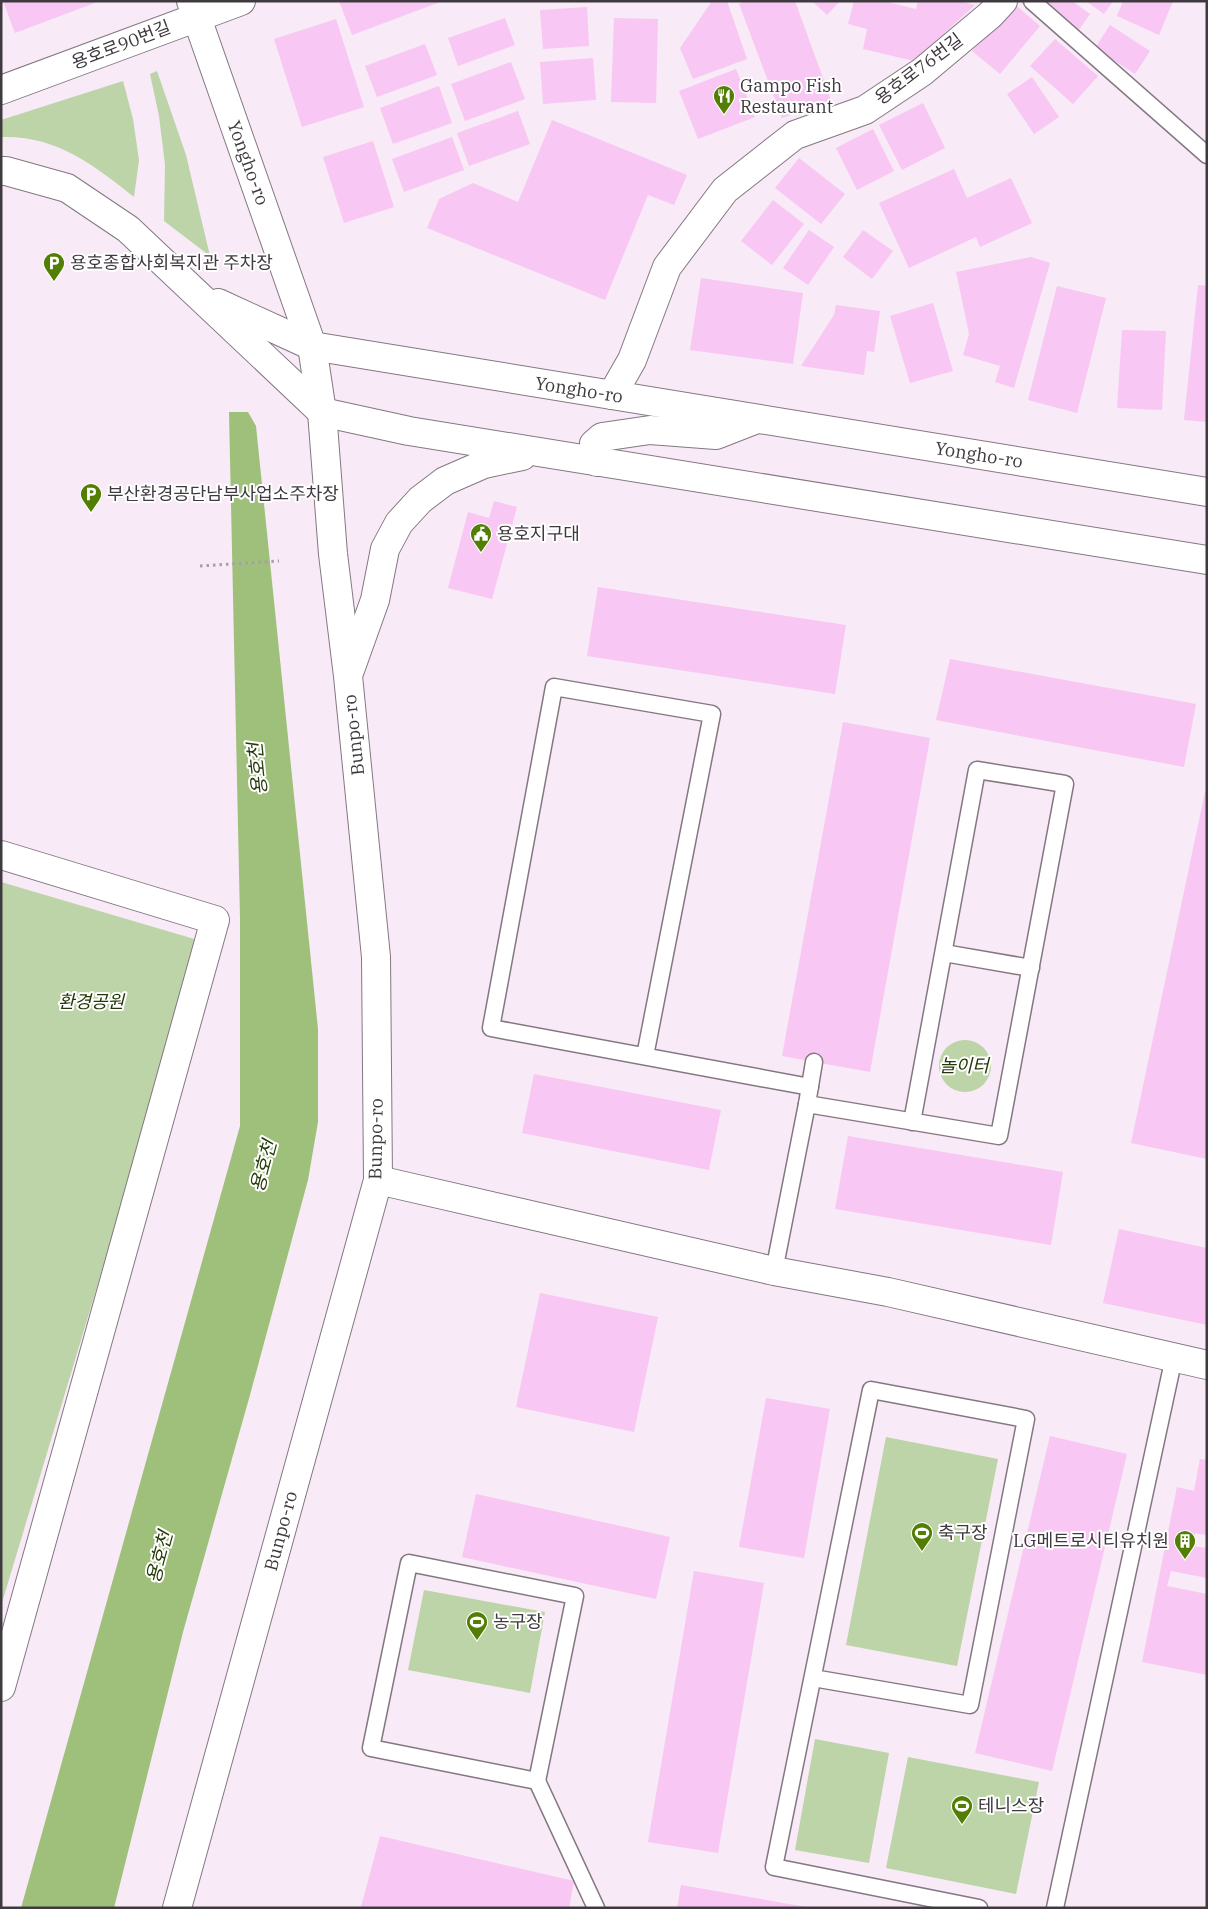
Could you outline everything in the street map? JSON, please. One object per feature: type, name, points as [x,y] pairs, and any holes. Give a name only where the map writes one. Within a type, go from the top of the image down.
[{"type":"main road","name":"용호로90번길","points":[[1,90],[194,9],[241,1]]},
{"type":"main road","name":"용호로76번길","points":[[612,395],[632,360],[667,267],[724,190],[795,135],[865,110],[922,72],[990,15],[1003,1]]},
{"type":"main road","name":"Yongho-ro","points":[[194,9],[312,346],[1207,492]]},
{"type":"main road","points":[[1,171],[67,188],[128,229],[322,412],[409,431],[537,453],[1207,560]]},
{"type":"main road","points":[[198,294],[312,346]]},
{"type":"main road","name":"Bunpo-ro","points":[[177,1908],[378,1180],[376,957],[348,676],[333,554],[322,412],[312,346]]},
{"type":"main road","points":[[596,462],[594,444],[602,437],[650,430],[716,435],[759,419]]},
{"type":"main road","points":[[348,676],[375,600],[385,549],[399,523],[420,500],[446,481],[484,464],[537,453]]},
{"type":"main road","points":[[1,855],[215,920],[1,1687]]},
{"type":"main road","points":[[378,1180],[774,1271],[888,1292],[1207,1365]]},
{"type":"lane","points":[[1032,1],[1207,155]]},
{"type":"lane","points":[[645,1056],[712,714],[554,687],[491,1028],[810,1087]]},
{"type":"lane","points":[[808,1104],[912,1122],[999,1136],[1065,784],[977,770],[912,1122]]},
{"type":"lane","points":[[944,953],[1031,968]]},
{"type":"lane","points":[[774,1271],[808,1104],[814,1062]]},
{"type":"lane","points":[[1055,1908],[1174,1357]]},
{"type":"lane","points":[[812,1678],[970,1705],[1026,1419],[871,1390],[812,1678],[774,1867],[979,1908]]},
{"type":"lane","points":[[537,1781],[371,1748],[409,1563],[575,1596],[537,1781],[596,1908]]},
{"type":"path","points":[[200,566],[279,561]]},
{"type":"green space","points":[[157,71],[186,155],[210,256],[164,221],[165,165],[159,116],[150,74]]},
{"type":"green space","points":[[123,81],[133,119],[139,160],[134,197],[89,163],[73,154],[39,141],[1,137],[1,120]]},
{"type":"green space","name":"환경공원","points":[[1,882],[201,941],[1,1606]]},
{"type":"green space","name":"놀이터","points":[[960,1040],[970,1040],[984,1047],[991,1061],[991,1071],[984,1085],[970,1092],[960,1092],[950,1088],[943,1081],[939,1071],[939,1061],[943,1051],[950,1044]]},
{"type":"green space","name":"축구장","points":[[886,1437],[998,1459],[957,1666],[846,1645]]},
{"type":"green space","name":"농구장","points":[[424,1590],[545,1612],[530,1693],[408,1670]]},
{"type":"green space","points":[[815,1739],[889,1753],[869,1863],[795,1850]]},
{"type":"green space","name":"테니스장","points":[[908,1757],[1039,1782],[1016,1894],[886,1868]]},
{"type":"water","name":"용호천","points":[[229,412],[248,412],[256,426],[318,1029],[318,1122],[308,1180],[183,1632],[114,1908],[21,1908],[240,1126],[240,918]]},
{"type":"building","points":[[3,1],[100,1],[15,33]]},
{"type":"building","points":[[339,1],[443,1],[352,35]]},
{"type":"building","points":[[712,1],[727,1],[747,59],[693,79],[680,48]]},
{"type":"building","points":[[745,1],[795,1],[831,100],[782,118],[739,4]]},
{"type":"building","points":[[812,1],[840,1],[827,15]]},
{"type":"building","points":[[854,1],[883,1],[916,9],[918,1],[959,1],[975,5],[914,61],[863,49],[867,29],[848,24]]},
{"type":"building","points":[[1044,1],[1072,1],[1090,14],[1078,31]]},
{"type":"building","points":[[1086,1],[1113,1],[1104,14]]},
{"type":"building","points":[[1123,1],[1173,1],[1159,35],[1117,16]]},
{"type":"building","points":[[1013,3],[1040,26],[1000,74],[972,51]]},
{"type":"building","points":[[587,7],[589,46],[543,49],[540,10]]},
{"type":"building","points":[[505,18],[515,45],[458,66],[448,38]]},
{"type":"building","points":[[614,18],[658,19],[656,103],[611,102]]},
{"type":"building","points":[[336,19],[364,107],[302,127],[274,39]]},
{"type":"building","points":[[1110,25],[1150,51],[1135,74],[1095,48]]},
{"type":"building","points":[[1055,39],[1098,76],[1073,104],[1030,66]]},
{"type":"building","points":[[425,44],[437,75],[377,97],[365,66]]},
{"type":"building","points":[[593,58],[596,100],[543,104],[540,62]]},
{"type":"building","points":[[511,62],[525,99],[465,121],[451,84]]},
{"type":"building","points":[[736,69],[755,117],[698,139],[679,91]]},
{"type":"building","points":[[1032,77],[1059,117],[1034,134],[1007,94]]},
{"type":"building","points":[[439,86],[452,123],[393,144],[380,108]]},
{"type":"building","points":[[923,103],[945,148],[902,170],[879,125]]},
{"type":"building","points":[[518,111],[530,144],[469,166],[457,133]]},
{"type":"building","points":[[552,120],[687,175],[674,205],[648,195],[605,300],[427,228],[439,199],[473,183],[518,202]]},
{"type":"building","points":[[873,129],[894,171],[857,190],[836,148]]},
{"type":"building","points":[[452,137],[464,170],[404,192],[392,159]]},
{"type":"building","points":[[373,141],[394,207],[344,223],[323,157]]},
{"type":"building","points":[[799,158],[845,194],[821,224],[775,188]]},
{"type":"building","points":[[954,169],[967,198],[1011,178],[1032,223],[980,247],[976,237],[909,268],[879,203]]},
{"type":"building","points":[[773,200],[804,224],[772,265],[741,241]]},
{"type":"building","points":[[809,230],[834,247],[808,285],[783,268]]},
{"type":"building","points":[[863,230],[893,251],[872,279],[843,257]]},
{"type":"building","points":[[1031,257],[1050,263],[1014,388],[995,382],[1000,366],[963,355],[969,334],[956,272]]},
{"type":"building","points":[[701,278],[803,293],[793,364],[690,350]]},
{"type":"building","points":[[1198,285],[1207,286],[1207,422],[1184,420]]},
{"type":"building","points":[[1057,286],[1106,298],[1077,413],[1028,400]]},
{"type":"building","points":[[933,303],[953,371],[910,383],[890,316]]},
{"type":"building","points":[[836,305],[880,311],[874,352],[867,351],[864,375],[801,366],[834,315]]},
{"type":"building","points":[[1122,330],[1166,331],[1162,410],[1117,408]]},
{"type":"building","name":"용호지구대","points":[[494,501],[517,507],[492,599],[448,588],[468,512],[489,518]]},
{"type":"building","points":[[598,587],[846,625],[835,694],[587,656]]},
{"type":"building","points":[[950,659],[1196,704],[1184,767],[936,720]]},
{"type":"building","points":[[843,722],[930,738],[870,1072],[782,1056]]},
{"type":"building","points":[[1205,792],[1207,793],[1207,1159],[1131,1143]]},
{"type":"building","points":[[534,1074],[721,1110],[709,1170],[522,1133]]},
{"type":"building","points":[[848,1136],[1063,1172],[1051,1245],[835,1209]]},
{"type":"building","points":[[1119,1229],[1207,1248],[1207,1325],[1103,1303]]},
{"type":"building","points":[[540,1293],[658,1317],[634,1432],[516,1407]]},
{"type":"building","points":[[766,1398],[830,1409],[804,1558],[739,1547]]},
{"type":"building","points":[[1050,1436],[1127,1454],[1052,1771],[975,1753]]},
{"type":"building","name":"LG메트로시티유치원","points":[[1200,1459],[1207,1460],[1207,1535],[1195,1533],[1192,1546],[1207,1548],[1207,1578],[1171,1571],[1167,1586],[1207,1594],[1207,1675],[1142,1662],[1177,1487],[1194,1491]]},
{"type":"building","points":[[476,1494],[670,1537],[656,1599],[462,1557]]},
{"type":"building","points":[[694,1571],[764,1583],[718,1853],[648,1842]]},
{"type":"building","points":[[380,1836],[574,1881],[569,1908],[361,1907]]},
{"type":"building","points":[[681,1885],[806,1907],[806,1908],[677,1908]]},
{"type":"place","name":"Gampo Fish Restaurant","points":[[724,115]]},
{"type":"place","name":"용호종합사회복지관 주차장","points":[[54,282]]},
{"type":"place","name":"부산환경공단남부사업소주차장","points":[[91,513]]},
{"type":"place","name":"용호지구대","points":[[481,553]]},
{"type":"place","name":"축구장","points":[[922,1552]]},
{"type":"place","name":"LG메트로시티유치원","points":[[1185,1560]]},
{"type":"place","name":"농구장","points":[[477,1641]]},
{"type":"place","name":"테니스장","points":[[962,1825]]}]
